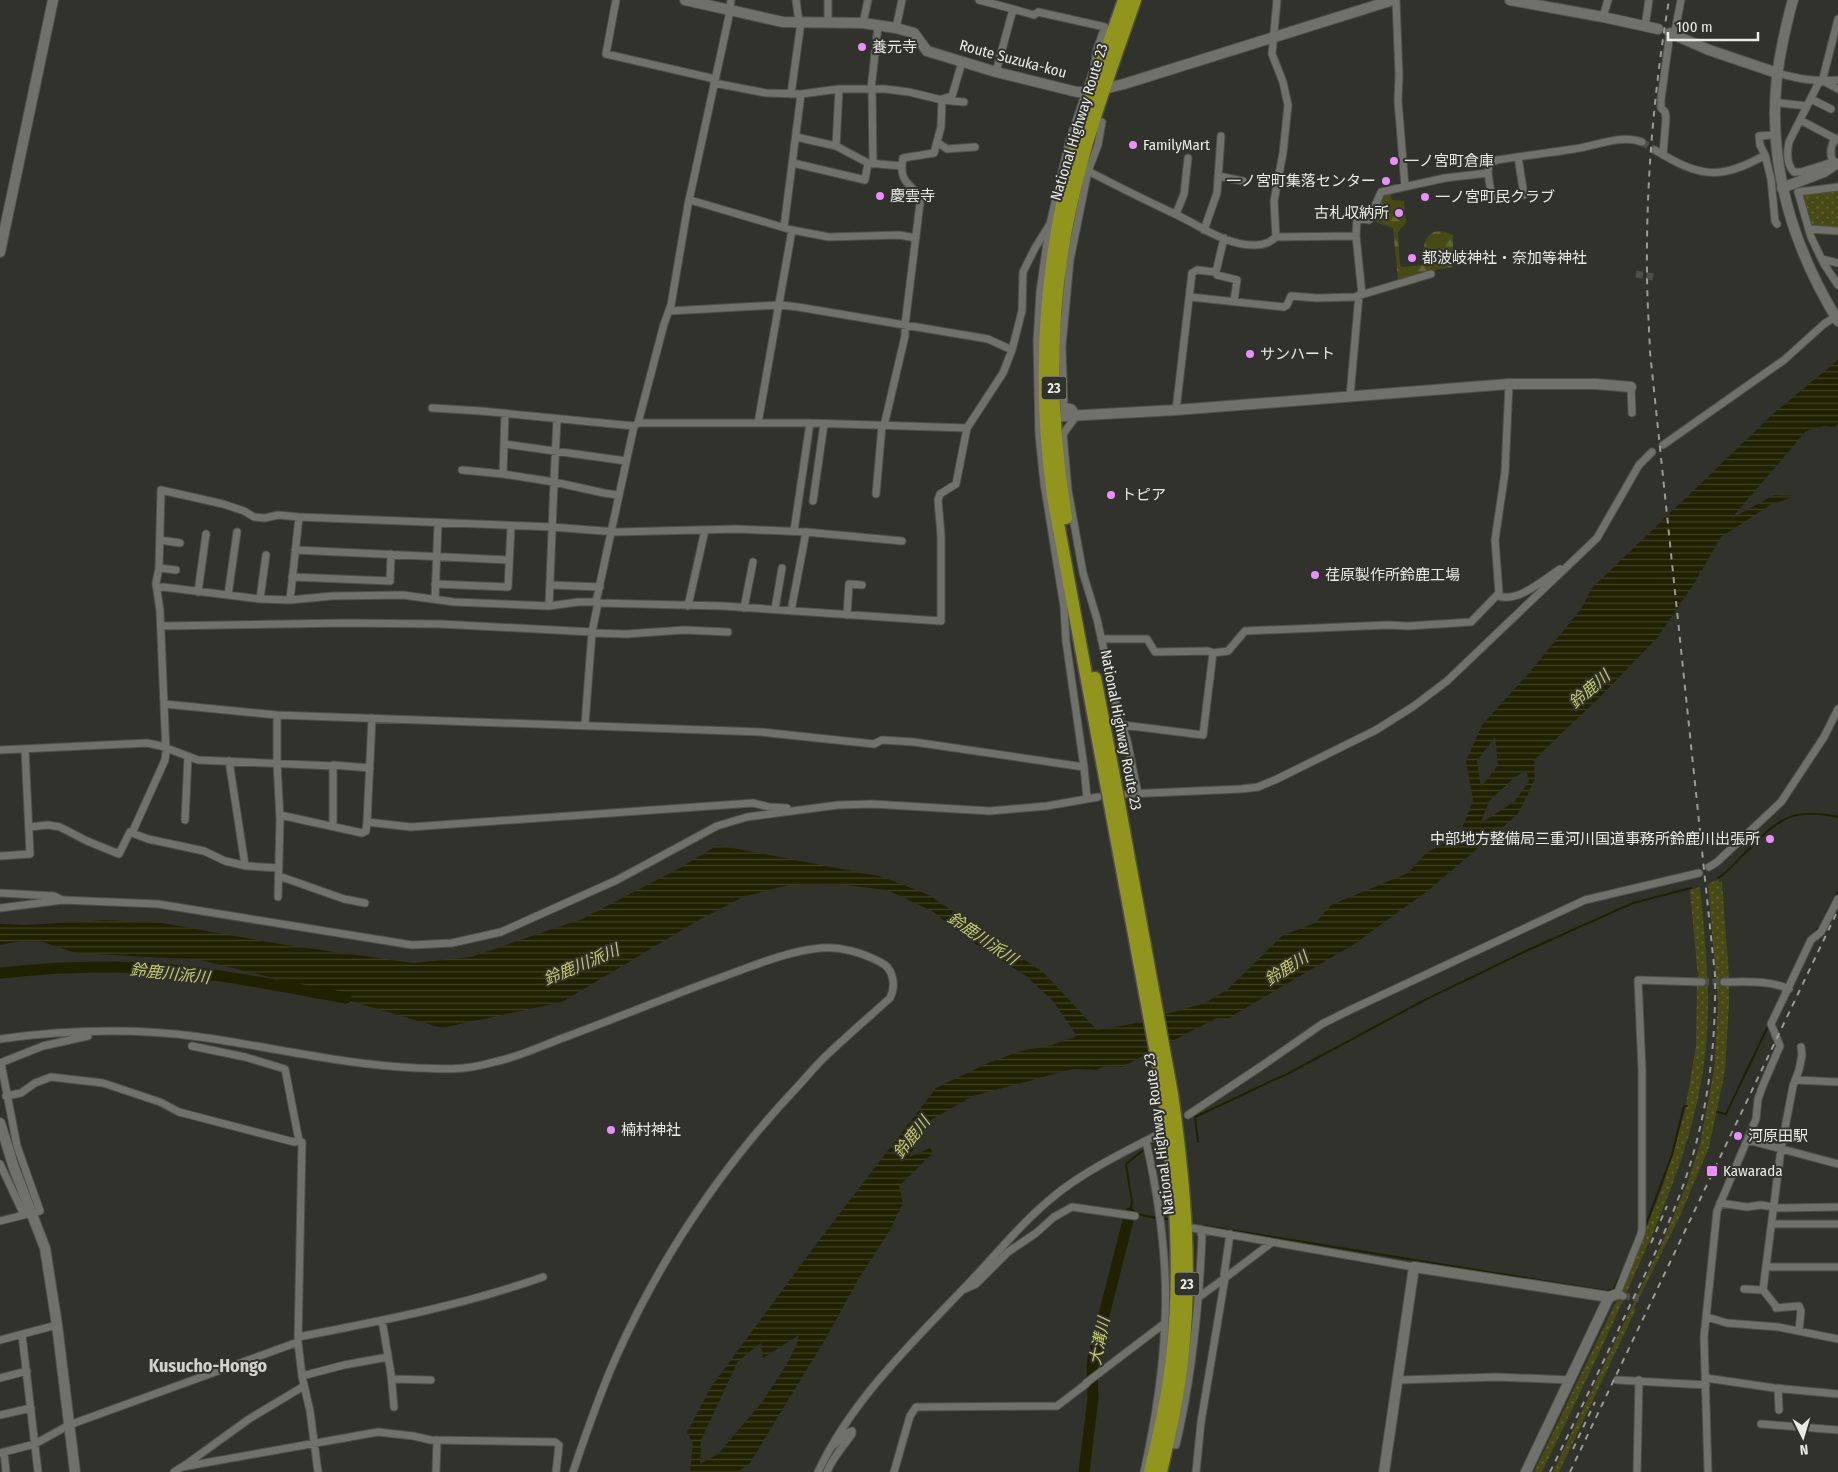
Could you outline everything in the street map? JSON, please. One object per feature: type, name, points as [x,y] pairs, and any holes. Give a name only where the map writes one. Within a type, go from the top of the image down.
[{"type":"highway","name":"National Highway Route 23","points":[[1057,414],[1043,379],[1045,331],[1053,250],[1068,176],[1093,91],[1124,0]]},
{"type":"highway","name":"National Highway Route 23","points":[[1135,0],[1093,91],[1094,119],[1064,237],[1056,305],[1058,366],[1053,496],[1111,782],[1183,1187],[1187,1282],[1183,1352],[1173,1421],[1161,1472]]},
{"type":"highway","name":"National Highway Route 23","points":[[1150,1472],[1168,1392],[1177,1285],[1177,1243],[1168,1095]]},
{"type":"street","points":[[0,252],[53,0]]},
{"type":"street","points":[[616,0],[606,54],[766,93],[801,94],[839,89],[872,89],[910,92],[942,100],[964,102]]},
{"type":"street","name":"Route Suzuka-kou","points":[[685,0],[729,5],[783,22],[863,23],[896,28],[914,33],[927,51],[996,72],[1077,92],[1093,91],[1394,0]]},
{"type":"street","points":[[791,94],[800,22],[796,0]]},
{"type":"street","points":[[828,0],[828,22]]},
{"type":"street","points":[[863,23],[868,0]]},
{"type":"street","points":[[896,28],[902,0]]},
{"type":"street","points":[[980,0],[1034,15],[1038,12],[1105,27],[1097,49],[1093,91],[1069,142],[1050,224],[1040,292],[1037,341],[1039,442],[1064,608],[1066,642],[1088,798]]},
{"type":"street","points":[[1276,237],[1274,201],[1283,153],[1288,105],[1283,82],[1272,54],[1272,38],[1278,0]]},
{"type":"street","points":[[1394,0],[1399,75],[1398,101],[1405,186]]},
{"type":"street","points":[[1510,0],[1552,4],[1658,29]]},
{"type":"street","points":[[1603,17],[1608,0]]},
{"type":"street","points":[[1645,26],[1649,0]]},
{"type":"street","points":[[1662,155],[1666,118],[1665,112],[1661,108],[1661,99],[1672,35],[1681,0]]},
{"type":"street","points":[[1663,445],[1784,360],[1824,324],[1837,318],[1817,284],[1799,244],[1782,188],[1775,135],[1774,103],[1777,73],[1794,0]]},
{"type":"street","points":[[585,724],[592,632],[618,495],[669,311],[690,200],[729,16],[729,5]]},
{"type":"street","points":[[996,72],[1013,10]]},
{"type":"street","points":[[1835,163],[1801,172],[1791,170],[1788,146],[1809,103],[1822,82],[1838,19]]},
{"type":"street","points":[[793,163],[865,180],[870,163],[872,89],[878,26]]},
{"type":"street","points":[[1672,35],[1777,73],[1806,81],[1838,80]]},
{"type":"street","points":[[942,100],[952,96],[962,62]]},
{"type":"street","points":[[1822,82],[1838,88]]},
{"type":"street","points":[[836,146],[839,89]]},
{"type":"street","points":[[784,227],[801,94]]},
{"type":"street","points":[[876,494],[883,426],[905,336],[920,202],[919,196],[904,181],[903,158],[934,153],[941,127],[942,100]]},
{"type":"street","points":[[1780,103],[1809,103],[1831,109]]},
{"type":"street","points":[[1058,366],[1070,260],[1088,171],[1101,134],[1102,122],[1094,119]]},
{"type":"street","points":[[1800,120],[1837,139],[1831,148],[1835,163]]},
{"type":"street","points":[[1775,135],[1759,136],[1771,179],[1775,221],[1777,224]]},
{"type":"street","points":[[1204,230],[1217,193],[1221,136]]},
{"type":"street","points":[[796,137],[836,146],[870,163],[902,166]]},
{"type":"street","points":[[1492,200],[1488,173],[1489,164],[1497,160],[1576,149],[1632,138],[1642,142]]},
{"type":"street","points":[[937,142],[948,149],[975,146]]},
{"type":"street","points":[[1655,150],[1677,164],[1712,174],[1731,170],[1765,155]]},
{"type":"street","points":[[1518,157],[1524,195]]},
{"type":"street","points":[[1176,214],[1184,194],[1188,158]]},
{"type":"street","points":[[1782,188],[1824,172],[1835,163]]},
{"type":"street","points":[[1088,171],[1176,214],[1204,230],[1246,244],[1268,244],[1276,237],[1356,236]]},
{"type":"street","points":[[1350,396],[1360,295],[1356,236],[1357,218],[1369,220],[1381,192],[1445,178],[1488,173]]},
{"type":"street","points":[[1218,176],[1243,181]]},
{"type":"street","points":[[1838,187],[1798,192],[1809,229],[1822,259],[1838,285]]},
{"type":"street","points":[[690,200],[792,230],[828,237],[899,235],[916,238]]},
{"type":"street","points":[[158,588],[163,587],[260,600],[290,600],[356,595],[403,595],[454,602],[549,606],[578,602],[597,602],[744,608],[941,621],[941,535],[938,500],[940,494],[956,484],[967,428],[1003,373],[1012,350],[1022,311],[1023,272],[1050,224]]},
{"type":"street","points":[[1809,229],[1838,231]]},
{"type":"street","points":[[758,423],[792,230]]},
{"type":"street","points":[[1216,272],[1224,238]]},
{"type":"street","points":[[1822,259],[1838,263]]},
{"type":"street","points":[[1176,410],[1192,273],[1197,270],[1216,272],[1217,275],[1237,280],[1234,301]]},
{"type":"street","points":[[1190,297],[1284,307],[1288,305],[1291,296],[1342,299],[1431,274]]},
{"type":"street","points":[[669,311],[780,305],[798,307],[988,339],[1012,350]]},
{"type":"street","points":[[1057,414],[1077,416],[1176,410],[1509,384],[1597,384],[1630,387],[1632,413]]},
{"type":"street","points":[[1101,638],[1146,639],[1155,652],[1208,651],[1213,653],[1228,651],[1245,631],[1388,624],[1408,626],[1468,624],[1499,593],[1494,540],[1505,472],[1509,384]]},
{"type":"street","points":[[432,408],[636,425],[810,423],[967,428]]},
{"type":"street","points":[[503,474],[506,414]]},
{"type":"street","points":[[1057,414],[1068,427]]},
{"type":"street","points":[[1077,416],[1063,434],[1068,490],[1083,573],[1101,638],[1138,794]]},
{"type":"street","points":[[549,606],[557,419]]},
{"type":"street","points":[[794,531],[810,423]]},
{"type":"street","points":[[813,501],[824,424]]},
{"type":"street","points":[[504,444],[626,461]]},
{"type":"street","points":[[1127,794],[1258,787],[1322,758],[1376,730],[1414,706],[1446,681],[1597,538],[1639,465],[1652,452]]},
{"type":"street","points":[[462,470],[554,482],[618,495]]},
{"type":"street","points":[[28,827],[48,825],[60,827],[119,854],[130,832],[132,833],[162,766],[166,749],[161,626],[156,583],[159,568],[161,490],[223,504],[244,511],[254,518],[278,515],[438,524],[642,532],[646,530],[736,529],[794,531],[902,541]]},
{"type":"street","points":[[290,600],[299,517]]},
{"type":"street","points":[[435,599],[438,524]]},
{"type":"street","points":[[435,584],[508,587],[511,526]]},
{"type":"street","points":[[688,606],[705,530]]},
{"type":"street","points":[[228,595],[237,532]]},
{"type":"street","points":[[791,611],[806,532]]},
{"type":"street","points":[[198,592],[206,534]]},
{"type":"street","points":[[160,540],[180,543]]},
{"type":"street","points":[[295,550],[509,560]]},
{"type":"street","points":[[292,577],[390,581],[391,554]]},
{"type":"street","points":[[260,600],[266,555]]},
{"type":"street","points":[[744,608],[753,562]]},
{"type":"street","points":[[1498,596],[1508,599],[1518,596],[1569,564]]},
{"type":"street","points":[[159,568],[176,570]]},
{"type":"street","points":[[775,610],[782,568]]},
{"type":"street","points":[[847,616],[849,584],[862,585]]},
{"type":"street","points":[[550,585],[600,586]]},
{"type":"street","points":[[161,626],[344,623],[440,624],[627,634],[684,630],[728,632]]},
{"type":"street","points":[[1122,725],[1203,735],[1213,653]]},
{"type":"street","points":[[164,704],[278,715],[585,724],[761,732],[874,744],[882,740],[914,742],[1084,767]]},
{"type":"street","points":[[1709,867],[1717,862],[1781,802],[1824,737],[1838,709]]},
{"type":"street","points":[[278,715],[277,764],[280,816],[278,897]]},
{"type":"street","points":[[280,816],[362,832],[366,831],[372,718]]},
{"type":"street","points":[[0,750],[147,743],[198,760],[370,768]]},
{"type":"street","points":[[0,856],[30,854],[25,749]]},
{"type":"street","points":[[185,820],[188,757]]},
{"type":"street","points":[[229,761],[245,865]]},
{"type":"street","points":[[333,766],[333,826]]},
{"type":"street","points":[[0,908],[63,900],[158,904],[404,944],[433,945],[452,943],[501,932],[624,876],[717,826],[747,817],[838,805],[872,804],[990,812],[1047,806],[1098,797]]},
{"type":"street","points":[[367,822],[411,827],[753,803],[769,807],[785,807],[793,810]]},
{"type":"street","points":[[132,833],[148,839],[204,851],[220,860],[278,872],[344,899],[365,903]]},
{"type":"street","points":[[1188,1114],[1322,1024],[1350,1010],[1585,900],[1699,872]]},
{"type":"street","points":[[0,893],[54,896],[63,900]]},
{"type":"street","points":[[1708,1472],[1704,1337],[1717,1211],[1748,1140],[1756,1119],[1758,1099],[1762,1086],[1780,1046],[1771,1024],[1811,940],[1821,932],[1838,899]]},
{"type":"street","points":[[0,1039],[34,1035],[138,1032],[197,1036],[306,1055],[395,1067],[465,1068],[508,1058],[617,1019],[746,968],[794,953],[819,948],[830,948],[864,956],[886,964],[892,973],[894,991],[890,998],[828,1054],[770,1117],[724,1174],[672,1250],[636,1315],[616,1357],[597,1403],[573,1472]]},
{"type":"street","points":[[1526,1472],[1570,1380],[1616,1296],[1642,1234],[1642,1069],[1638,980],[1702,982]]},
{"type":"street","points":[[1724,982],[1753,982],[1779,985],[1789,989]]},
{"type":"street","points":[[0,1221],[40,1211],[19,1154],[0,1063],[43,1046],[106,1032]]},
{"type":"street","points":[[192,1046],[245,1057],[285,1069],[299,1141],[302,1142],[298,1340],[318,1472]]},
{"type":"street","points":[[1799,1330],[1801,1311],[1799,1306],[1775,1307],[1763,1290],[1781,1149],[1802,1055],[1801,1046]]},
{"type":"street","points":[[6,1096],[21,1093],[36,1083],[51,1077],[103,1083],[160,1102],[179,1112],[294,1142],[299,1141]]},
{"type":"street","points":[[1795,1080],[1838,1082]]},
{"type":"street","points":[[0,1123],[28,1214]]},
{"type":"street","points":[[818,1472],[829,1448],[848,1419],[893,1363],[1054,1196],[1087,1174],[1157,1135]]},
{"type":"street","points":[[1748,1140],[1838,1164]]},
{"type":"street","points":[[1144,1472],[1156,1413],[1163,1361],[1165,1323],[1160,1220],[1146,1142]]},
{"type":"street","points":[[0,1164],[45,1248],[57,1325],[75,1472]]},
{"type":"street","points":[[1720,1203],[1747,1206],[1761,1205],[1774,1208],[1838,1207]]},
{"type":"street","points":[[963,1290],[976,1284],[1008,1252],[1036,1233],[1054,1217],[1072,1207],[1134,1216]]},
{"type":"street","points":[[1160,1220],[1172,1225]]},
{"type":"street","points":[[1772,1224],[1838,1224]]},
{"type":"street","points":[[1168,1444],[1176,1445],[1198,1297],[1202,1237],[1196,1228],[1271,1241],[1271,1243],[1616,1296]]},
{"type":"street","points":[[1196,1472],[1200,1422],[1226,1278],[1224,1275],[1230,1234]]},
{"type":"street","points":[[1198,1297],[1271,1243]]},
{"type":"street","points":[[1384,1472],[1414,1266]]},
{"type":"street","points":[[1767,1267],[1838,1267]]},
{"type":"street","points":[[6,1472],[2,1452],[35,1444],[69,1425],[298,1340],[462,1301],[543,1277]]},
{"type":"street","points":[[1744,1290],[1763,1290]]},
{"type":"street","points":[[1707,1317],[1727,1323],[1799,1330],[1838,1339]]},
{"type":"street","points":[[382,1320],[392,1379],[394,1406]]},
{"type":"street","points":[[894,1472],[910,1416],[916,1407],[1057,1406],[1165,1323]]},
{"type":"street","points":[[0,1340],[57,1325]]},
{"type":"street","points":[[22,1334],[38,1472]]},
{"type":"street","points":[[302,1376],[388,1357]]},
{"type":"street","points":[[0,1378],[27,1372]]},
{"type":"street","points":[[1398,1380],[1497,1377],[1570,1380]]},
{"type":"street","points":[[392,1379],[431,1380]]},
{"type":"street","points":[[1617,1380],[1706,1381],[1838,1394]]},
{"type":"street","points":[[1637,1472],[1639,1380]]},
{"type":"street","points":[[174,1472],[248,1420],[304,1386]]},
{"type":"street","points":[[1778,1388],[1778,1410]]},
{"type":"street","points":[[0,1415],[31,1408]]},
{"type":"street","points":[[1761,1424],[1838,1430]]},
{"type":"street","points":[[827,1472],[834,1455],[848,1441],[852,1431],[829,1448]]},
{"type":"street","points":[[182,1467],[378,1432],[437,1440],[555,1442],[559,1445],[556,1472]]},
{"type":"street","points":[[436,1472],[437,1440]]},
{"type":"green space","points":[[1838,189],[1838,229],[1811,227],[1801,197],[1804,193]]},
{"type":"green space","points":[[1390,193],[1392,200],[1404,201],[1406,223],[1398,232],[1400,265],[1402,267],[1422,265],[1425,241],[1428,236],[1438,231],[1453,235],[1453,267],[1398,279],[1393,228],[1372,219],[1383,195]]},
{"type":"green space","points":[[1719,879],[1719,882],[1722,882],[1729,977],[1724,979],[1724,986],[1729,986],[1729,1003],[1725,1071],[1709,1147],[1681,1214],[1634,1308],[1636,1309],[1559,1472],[1553,1472],[1663,1241],[1687,1184],[1700,1144],[1714,1070],[1718,1003],[1708,884]]},
{"type":"green space","points":[[1700,887],[1707,966],[1708,1006],[1702,1075],[1690,1132],[1671,1188],[1614,1320],[1542,1472],[1534,1472],[1617,1300],[1620,1299],[1663,1186],[1687,1105],[1696,1046],[1697,986],[1702,986],[1702,980],[1698,978],[1690,890]]},
{"type":"water","name":"鈴鹿川","points":[[1838,360],[1838,424],[1835,427],[1824,426],[1806,431],[1732,518],[1774,495],[1797,496],[1772,504],[1721,537],[1695,582],[1658,637],[1605,692],[1534,760],[1535,779],[1518,814],[1430,889],[1356,943],[1229,1018],[1217,1018],[1122,1067],[1105,1066],[1096,1070],[1073,1069],[973,1096],[929,1121],[909,1157],[930,1148],[933,1153],[899,1186],[903,1203],[890,1230],[858,1280],[826,1338],[750,1463],[737,1472],[690,1472],[693,1444],[687,1432],[711,1387],[817,1243],[936,1088],[988,1063],[1021,1051],[1052,1045],[1077,1036],[1053,1001],[1026,976],[968,939],[932,911],[887,890],[837,884],[788,885],[743,897],[699,920],[562,1002],[442,1028],[265,976],[200,960],[76,953],[42,942],[21,941],[0,945],[0,924],[25,925],[106,920],[162,923],[280,944],[413,963],[471,957],[582,919],[678,869],[718,845],[883,877],[929,895],[1044,973],[1097,1030],[1131,1024],[1205,1003],[1228,989],[1283,935],[1315,923],[1331,905],[1408,873],[1426,853],[1459,836],[1473,800],[1466,761],[1482,725],[1529,673],[1581,609],[1592,588],[1774,413]],"holes":[[[1495,737],[1498,765],[1481,787],[1477,761]],[[1526,770],[1529,781],[1515,801],[1480,824],[1489,801],[1514,778]],[[799,1335],[788,1362],[763,1401],[718,1454],[700,1464],[701,1440],[738,1361],[761,1343],[763,1358]]]},
{"type":"waterway","points":[[1718,878],[1783,820],[1806,814],[1838,817]]},
{"type":"waterway","points":[[1198,1142],[1195,1117],[1291,1072],[1421,1002],[1528,950],[1633,903],[1691,888]]},
{"type":"waterway","points":[[1826,914],[1838,892]]},
{"type":"waterway","points":[[1806,942],[1820,927]]},
{"type":"waterway","name":"鈴鹿川派川","points":[[0,973],[80,967],[160,969],[230,977],[346,998]]},
{"type":"waterway","points":[[1717,1112],[1726,1114],[1769,1024]]},
{"type":"waterway","points":[[1645,1227],[1672,1155],[1684,1106],[1687,1106]]},
{"type":"waterway","points":[[1130,1213],[1132,1202],[1126,1164],[1146,1148]]},
{"type":"waterway","name":"大溝川","points":[[1084,1472],[1093,1398],[1093,1358],[1130,1213]]},
{"type":"waterway","points":[[1137,1214],[1157,1218]]},
{"type":"waterway","points":[[1162,1218],[1171,1220]]},
{"type":"waterway","points":[[1205,1226],[1606,1291],[1613,1290],[1626,1265]]},
{"type":"tunnel","points":[[1642,142],[1655,150]]},
{"type":"tunnel","points":[[1636,274],[1653,277]]},
{"type":"tunnel","points":[[1702,982],[1724,982]]},
{"type":"tunnel","points":[[1623,1296],[1639,1298]]},
{"type":"railway","points":[[1550,1472],[1651,1261],[1678,1200],[1703,1116],[1715,1016],[1715,975],[1650,352],[1647,282],[1648,204],[1655,102],[1669,0]]},
{"type":"railway","points":[[1570,1472],[1838,910]]},
{"type":"railway","points":[[1651,1243],[1667,1206]]},
{"type":"railway","points":[[1573,1449],[1595,1402]]},
{"type":"place","name":"養元寺","points":[[862,47]]},
{"type":"place","name":"FamilyMart","points":[[1133,145]]},
{"type":"place","name":"一ノ宮町倉庫","points":[[1394,161]]},
{"type":"place","name":"一ノ宮町集落センター","points":[[1386,181]]},
{"type":"place","name":"慶雲寺","points":[[880,196]]},
{"type":"place","name":"一ノ宮町民クラブ","points":[[1425,197]]},
{"type":"place","name":"古札収納所","points":[[1399,213]]},
{"type":"place","name":"都波岐神社・奈加等神社","points":[[1412,258]]},
{"type":"place","name":"サンハート","points":[[1250,354]]},
{"type":"place","name":"トピア","points":[[1111,495]]},
{"type":"place","name":"荏原製作所鈴鹿工場","points":[[1315,575]]},
{"type":"place","name":"中部地方整備局三重河川国道事務所鈴鹿川出張所","points":[[1770,839]]},
{"type":"place","name":"楠村神社","points":[[611,1130]]},
{"type":"place","name":"河原田駅","points":[[1738,1136]]},
{"type":"place","name":"Kawarada","points":[[1712,1171]]},
{"type":"district","name":"Kusucho-Hongo","points":[[208,1366]]}]
